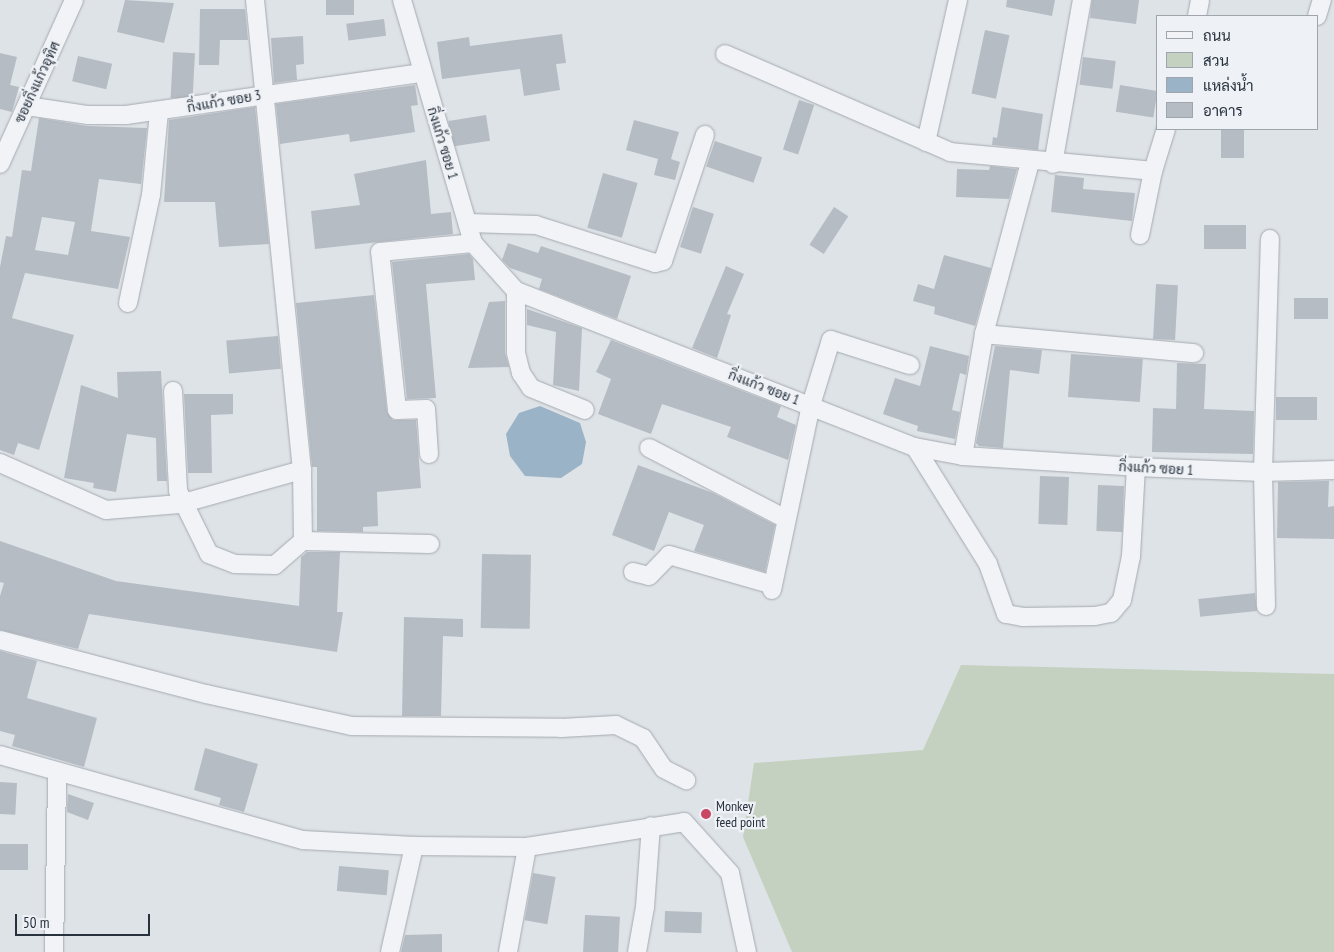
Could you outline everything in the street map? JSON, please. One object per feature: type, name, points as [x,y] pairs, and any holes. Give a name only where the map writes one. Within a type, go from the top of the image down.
[{"type":"street","name":"ซอยกิ่งแก้วอุทิศ","points":[[0,164],[4,144],[27,106],[74,0]]},
{"type":"street","points":[[254,0],[302,470],[303,541]]},
{"type":"street","points":[[402,0],[407,0]]},
{"type":"street","name":"กิ่งแก้ว ซอย 1","points":[[402,0],[473,243],[516,292],[915,447],[963,456],[1136,467],[1263,472],[1334,470]]},
{"type":"street","points":[[926,142],[958,0]]},
{"type":"street","points":[[1053,164],[1082,0]]},
{"type":"street","points":[[1197,15],[1200,0]]},
{"type":"street","points":[[1317,15],[1322,0]]},
{"type":"street","points":[[725,54],[950,152],[1030,162],[1153,171]]},
{"type":"street","name":"กิ่งแก้ว ซอย 3","points":[[27,106],[88,115],[159,112],[264,94],[422,73]]},
{"type":"street","points":[[128,303],[151,195],[159,112]]},
{"type":"street","points":[[1140,234],[1153,171],[1166,130]]},
{"type":"street","points":[[468,223],[536,225],[655,263],[663,261],[705,135]]},
{"type":"street","points":[[963,456],[984,334],[1030,162]]},
{"type":"street","points":[[1266,606],[1263,472],[1270,239]]},
{"type":"street","points":[[429,454],[426,409],[397,410],[380,252],[473,243]]},
{"type":"street","points":[[516,292],[516,353],[521,373],[531,388],[586,410]]},
{"type":"street","points":[[984,334],[1194,353]]},
{"type":"street","points":[[633,572],[648,576],[669,555],[772,588],[811,405],[831,340],[910,365]]},
{"type":"street","points":[[173,391],[178,491],[209,554],[235,564],[275,565],[303,541],[430,544]]},
{"type":"street","points":[[915,447],[988,564],[1006,614],[1023,617],[1095,616],[1111,613],[1122,600],[1131,556],[1136,467]]},
{"type":"street","points":[[649,448],[786,519]]},
{"type":"street","points":[[0,463],[106,510],[184,503],[302,470]]},
{"type":"street","points":[[0,640],[206,694],[351,726],[561,728],[616,725],[643,738],[664,769],[686,780]]},
{"type":"street","points":[[0,755],[57,773],[303,840],[414,846],[527,847],[684,822],[730,873],[747,952]]},
{"type":"street","points":[[54,952],[57,773]]},
{"type":"street","points":[[637,952],[645,907],[651,826]]},
{"type":"street","points":[[390,952],[414,846]]},
{"type":"street","points":[[508,952],[527,847]]},
{"type":"green space","points":[[961,665],[1334,674],[1334,952],[792,952],[743,837],[754,763],[923,750]]},
{"type":"water","points":[[540,406],[580,423],[586,442],[582,464],[561,478],[525,476],[510,456],[506,434],[519,413]]},
{"type":"building","points":[[125,0],[174,3],[164,43],[117,32]]},
{"type":"building","points":[[326,0],[354,0],[354,15],[326,15]]},
{"type":"building","points":[[1007,0],[1055,0],[1052,16],[1006,7]]},
{"type":"building","points":[[1092,0],[1139,0],[1136,24],[1090,18]]},
{"type":"building","points":[[200,9],[245,9],[248,40],[220,40],[219,65],[199,65]]},
{"type":"building","points":[[384,19],[386,36],[348,41],[346,24]]},
{"type":"building","points":[[985,30],[1009,35],[996,99],[971,94]]},
{"type":"building","points":[[562,34],[566,63],[556,64],[560,90],[524,96],[520,69],[442,79],[437,42],[469,37],[470,46]]},
{"type":"building","points":[[303,36],[304,64],[296,65],[297,80],[274,83],[271,38]]},
{"type":"building","points":[[173,52],[195,53],[193,99],[171,98]]},
{"type":"building","points":[[0,53],[17,57],[10,85],[19,87],[12,112],[0,109]]},
{"type":"building","points":[[78,56],[112,64],[106,89],[72,81]]},
{"type":"building","points":[[1083,57],[1116,61],[1112,89],[1080,85]]},
{"type":"building","points":[[415,85],[418,105],[411,106],[415,132],[350,142],[349,134],[280,144],[276,104]]},
{"type":"building","points":[[1120,85],[1156,91],[1153,118],[1116,112]]},
{"type":"building","points":[[799,100],[814,105],[798,154],[783,149]]},
{"type":"building","points":[[255,107],[269,244],[219,247],[215,202],[164,202],[169,120]]},
{"type":"building","points":[[1002,107],[1043,114],[1038,150],[992,145],[993,137],[997,138]]},
{"type":"building","points":[[486,115],[490,141],[453,147],[448,121]]},
{"type":"building","points":[[39,118],[87,126],[147,128],[141,184],[99,179],[91,231],[130,237],[118,289],[25,273],[12,318],[74,335],[39,450],[18,443],[14,455],[0,450],[0,267],[6,236],[12,237],[22,170],[31,171]],"holes":[[[42,217],[75,222],[68,255],[35,250]]]},
{"type":"building","points":[[634,120],[679,132],[671,159],[680,162],[675,180],[654,175],[658,159],[626,150]]},
{"type":"building","points":[[1221,130],[1244,130],[1244,158],[1221,158]]},
{"type":"building","points":[[715,141],[762,157],[753,183],[706,167]]},
{"type":"building","points":[[426,160],[431,214],[451,212],[453,234],[315,249],[311,211],[360,205],[354,174]]},
{"type":"building","points":[[990,166],[1017,169],[1009,199],[956,197],[957,169],[989,170]]},
{"type":"building","points":[[603,173],[638,183],[622,238],[587,228]]},
{"type":"building","points":[[1055,175],[1084,178],[1083,189],[1135,193],[1132,221],[1051,212]]},
{"type":"building","points":[[693,207],[714,214],[701,254],[680,247]]},
{"type":"building","points":[[834,207],[848,216],[824,254],[809,245]]},
{"type":"building","points":[[1204,225],[1246,225],[1246,249],[1204,249]]},
{"type":"building","points":[[508,243],[538,253],[541,246],[631,276],[617,319],[539,289],[542,279],[510,268],[502,260]]},
{"type":"building","points":[[469,254],[473,259],[475,280],[426,284],[436,398],[407,399],[392,262]]},
{"type":"building","points":[[944,255],[991,268],[975,326],[934,314],[935,307],[913,301],[918,284],[934,289]]},
{"type":"building","points":[[726,266],[744,274],[727,314],[731,315],[717,358],[692,348]]},
{"type":"building","points":[[1156,284],[1178,285],[1175,340],[1153,339]]},
{"type":"building","points":[[374,295],[387,412],[393,420],[416,420],[421,488],[377,492],[378,526],[363,527],[363,532],[317,531],[317,467],[312,467],[296,303]]},
{"type":"building","points":[[1294,298],[1328,298],[1328,319],[1294,319]]},
{"type":"building","points":[[505,301],[505,353],[509,367],[468,368],[489,302]]},
{"type":"building","points":[[527,309],[582,328],[579,391],[553,385],[556,332],[527,325]]},
{"type":"building","points":[[278,336],[281,369],[229,373],[226,341]]},
{"type":"building","points":[[611,340],[781,406],[777,417],[796,425],[788,460],[727,437],[731,427],[662,404],[651,434],[598,414],[611,379],[596,372]]},
{"type":"building","points":[[930,346],[969,356],[966,375],[960,373],[952,410],[960,412],[955,439],[917,431],[918,426],[883,414],[895,378],[920,386]]},
{"type":"building","points":[[995,346],[1042,350],[1039,374],[1010,370],[1003,448],[979,446],[976,443]]},
{"type":"building","points":[[1071,354],[1143,359],[1140,402],[1068,397]]},
{"type":"building","points":[[1177,363],[1206,364],[1204,409],[1254,411],[1253,454],[1152,452],[1153,408],[1176,409]]},
{"type":"building","points":[[161,371],[167,481],[157,481],[156,438],[127,434],[116,492],[93,488],[94,483],[64,478],[81,385],[118,398],[117,372]]},
{"type":"building","points":[[184,394],[233,394],[233,414],[211,415],[212,473],[188,473]]},
{"type":"building","points":[[1276,397],[1317,397],[1317,420],[1276,420]]},
{"type":"building","points":[[638,465],[713,493],[775,525],[765,572],[694,551],[704,525],[669,512],[654,551],[612,535]]},
{"type":"building","points":[[1040,476],[1069,477],[1067,525],[1038,524]]},
{"type":"building","points":[[1329,481],[1328,507],[1334,506],[1334,539],[1277,538],[1278,482]]},
{"type":"building","points":[[1098,485],[1124,486],[1122,532],[1096,531]]},
{"type":"building","points":[[0,541],[116,581],[299,606],[301,557],[307,552],[340,552],[337,612],[343,612],[337,652],[89,614],[78,649],[0,630],[0,596],[4,583],[0,582]]},
{"type":"building","points":[[482,554],[531,555],[530,629],[481,628]]},
{"type":"building","points":[[1255,593],[1257,611],[1200,617],[1198,599]]},
{"type":"building","points":[[404,617],[463,619],[463,637],[443,636],[441,716],[402,716]]},
{"type":"building","points":[[0,651],[37,661],[27,698],[97,718],[84,767],[12,746],[15,735],[0,731]]},
{"type":"building","points":[[205,748],[258,764],[244,812],[219,805],[221,798],[194,790]]},
{"type":"building","points":[[0,782],[17,783],[15,815],[0,814]]},
{"type":"building","points":[[68,794],[94,803],[88,820],[67,812]]},
{"type":"building","points":[[0,844],[28,844],[28,870],[0,870]]},
{"type":"building","points":[[339,866],[389,870],[387,895],[337,891]]},
{"type":"building","points":[[533,873],[556,877],[547,924],[525,920]]},
{"type":"building","points":[[665,911],[702,912],[701,933],[664,932]]},
{"type":"building","points":[[585,915],[620,917],[618,952],[583,952]]},
{"type":"building","points":[[442,934],[442,952],[401,952],[405,935]]},
{"type":"place","name":"Monkey feed point","points":[[706,814]]}]
